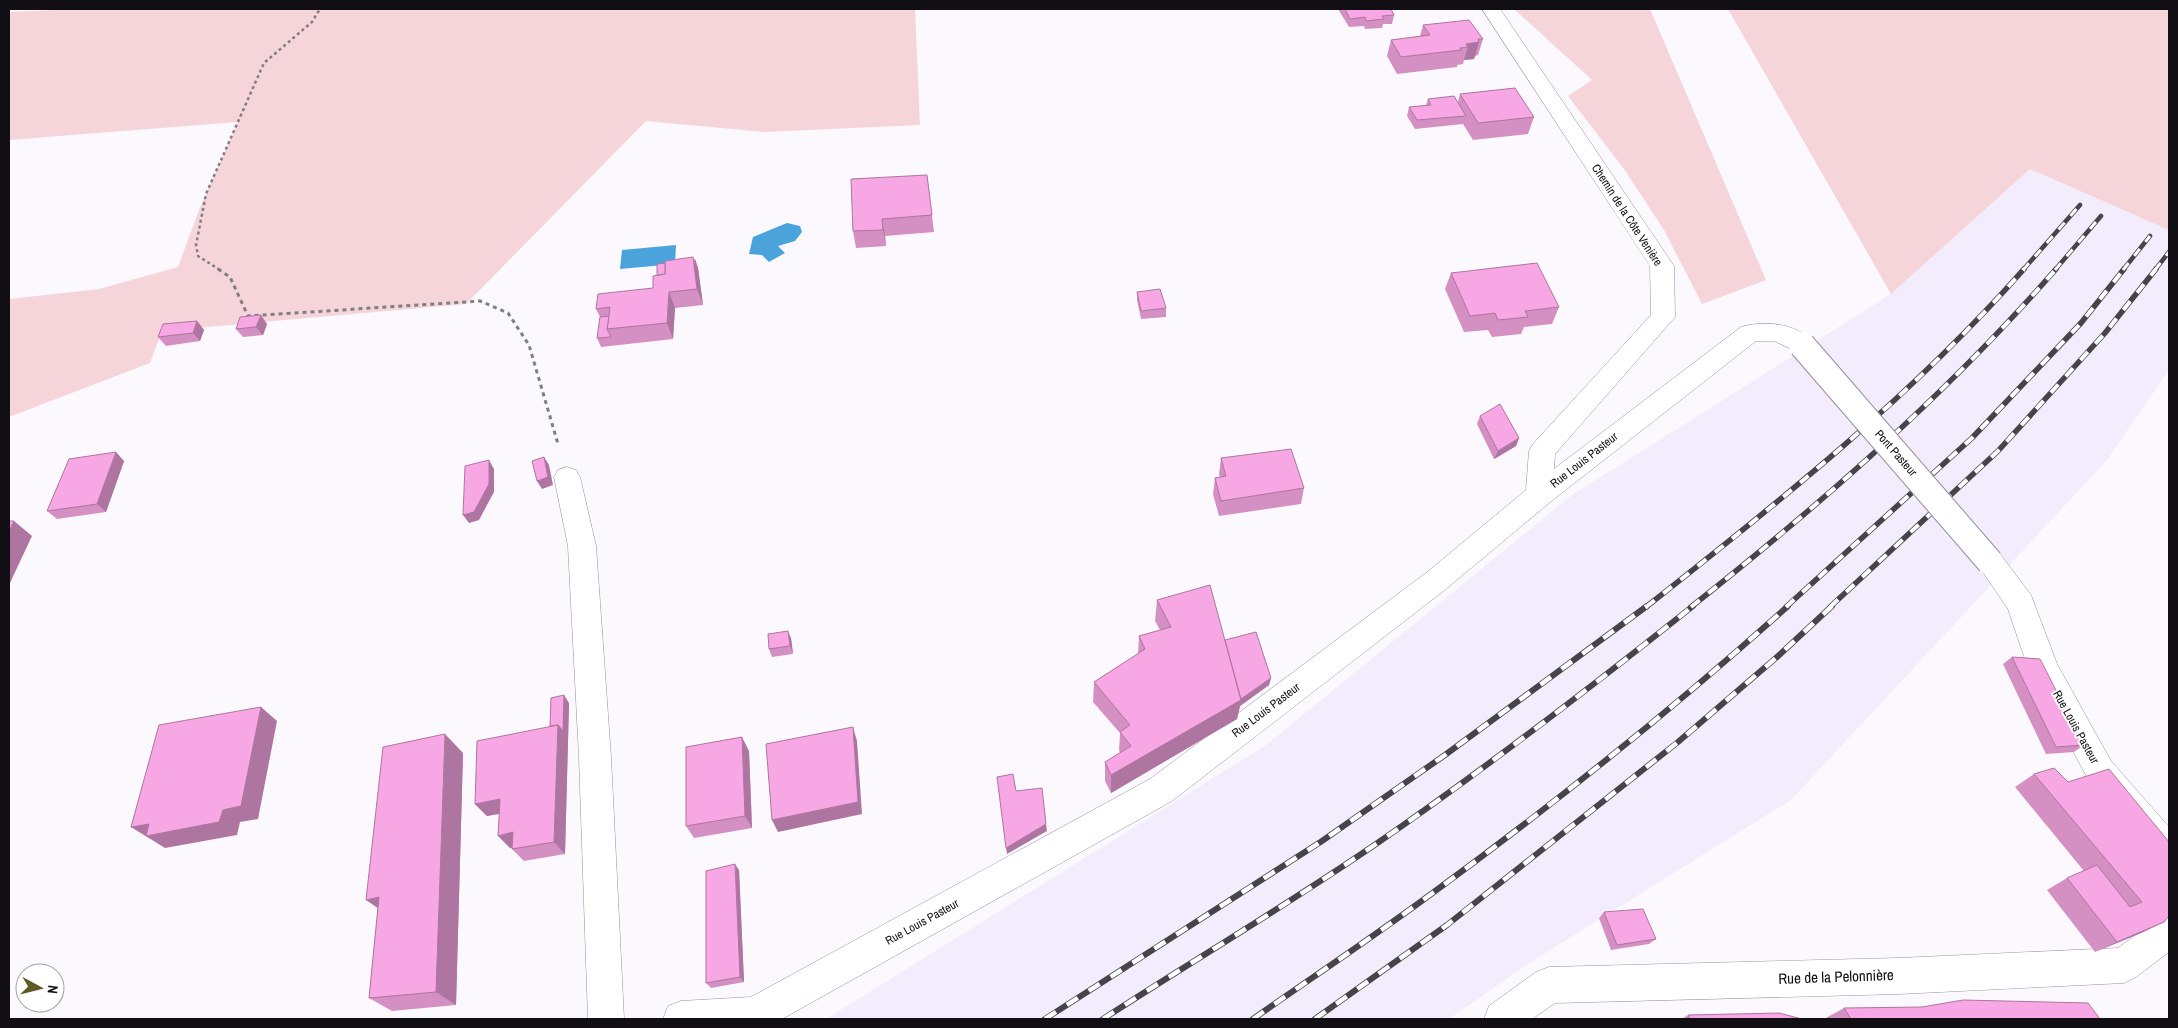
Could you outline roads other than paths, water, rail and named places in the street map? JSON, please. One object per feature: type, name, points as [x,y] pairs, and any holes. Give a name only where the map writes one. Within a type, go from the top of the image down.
[{"type":"street","name":"Chemin de la Côte Venière","points":[[1491,9],[1662,266],[1663,317],[1542,451],[1539,495]]},
{"type":"street","name":"Rue Louis Pasteur","points":[[682,1019],[754,1015],[1161,790],[1436,581],[1539,495],[1750,332],[1778,332],[1802,345]]},
{"type":"street","name":"Pont Pasteur","points":[[1802,345],[1990,562]]},
{"type":"street","points":[[567,477],[582,546],[595,767],[606,1019]]},
{"type":"street","name":"Rue Louis Pasteur","points":[[1990,562],[2021,604],[2043,668],[2100,772],[2169,852]]},
{"type":"street","name":"Rue de la Pelonnière","points":[[1502,1019],[1549,985],[1899,976],[2124,965],[2169,931]]},
{"type":"water","points":[[787,223],[800,226],[802,232],[795,241],[778,246],[785,253],[769,262],[762,255],[749,254],[753,237]]},
{"type":"water","points":[[676,245],[675,264],[620,269],[622,250]]},
{"type":"railway","points":[[2023,270],[2080,205]]},
{"type":"railway","points":[[2055,270],[2101,216]]},
{"type":"railway","points":[[2123,270],[2150,236]]},
{"type":"railway","points":[[2155,270],[2169,252]]},
{"type":"railway","points":[[1646,607],[1842,447],[1936,361],[2024,269]]},
{"type":"railway","points":[[1691,607],[1835,488],[1927,404],[2056,269]]},
{"type":"railway","points":[[1786,607],[1972,438],[2081,323],[2124,269]]},
{"type":"railway","points":[[1830,607],[1998,451],[2105,333],[2156,269]]},
{"type":"railway","points":[[1045,1019],[1322,841],[1445,755],[1647,606]]},
{"type":"railway","points":[[1103,1019],[1309,889],[1417,816],[1537,728],[1693,606]]},
{"type":"railway","points":[[1253,1019],[1402,915],[1517,830],[1700,683],[1788,606]]},
{"type":"railway","points":[[1315,1019],[1447,925],[1678,742],[1777,657],[1832,606]]}]
